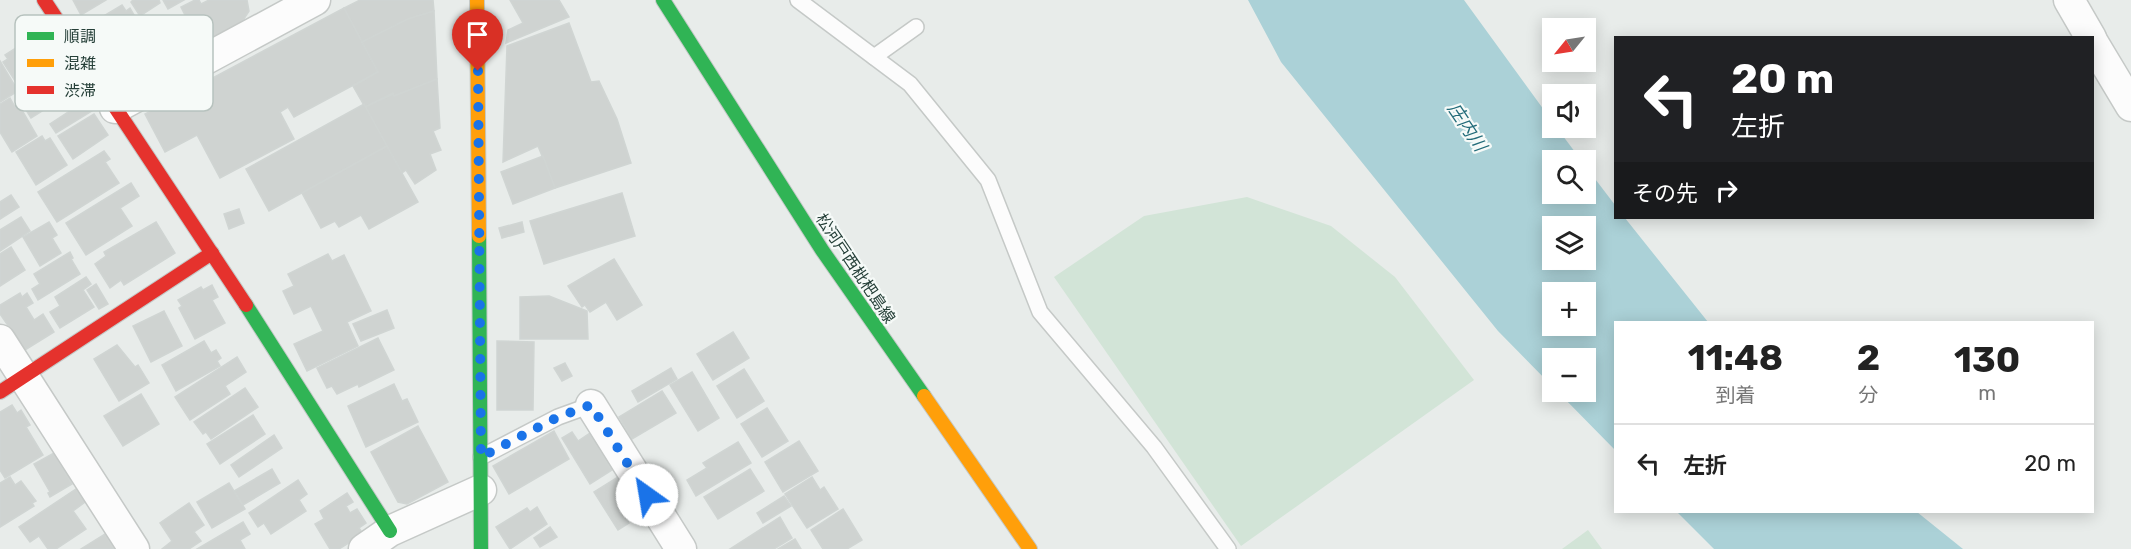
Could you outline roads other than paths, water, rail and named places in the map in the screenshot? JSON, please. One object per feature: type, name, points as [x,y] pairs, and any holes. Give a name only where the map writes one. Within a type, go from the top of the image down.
[{"type":"street","points":[[44,0],[54,15]]},
{"type":"street","points":[[213,55],[315,0]]},
{"type":"street","points":[[477,0],[481,549]]},
{"type":"street","name":"松河戸西枇杷島線","points":[[663,0],[822,250],[1029,549]]},
{"type":"street","points":[[2069,0],[2090,36]]},
{"type":"street","points":[[2094,42],[2131,106]]},
{"type":"street","points":[[117,111],[212,253],[390,531]]},
{"type":"street","points":[[12,384],[212,253]]},
{"type":"street","points":[[0,340],[12,384],[134,549]]},
{"type":"street","points":[[591,405],[681,549]]},
{"type":"street","points":[[364,549],[390,531],[481,490]]},
{"type":"lane","points":[[798,0],[910,84],[988,180],[1040,312],[1154,447],[1228,549]]},
{"type":"lane","points":[[874,57],[916,27]]},
{"type":"lane","points":[[481,457],[558,417],[591,405]]},
{"type":"water","name":"庄内川","points":[[1248,0],[1464,0],[1542,107],[1542,138],[1564,138],[1574,150],[1542,150],[1542,204],[1596,204],[1596,180],[1614,204],[1614,219],[1626,219],[1707,321],[1614,321],[1614,449],[1568,402],[1596,402],[1596,348],[1542,348],[1542,376],[1498,331],[1281,62]]},
{"type":"water","points":[[1678,513],[1918,513],[1963,549],[1714,549]]}]
